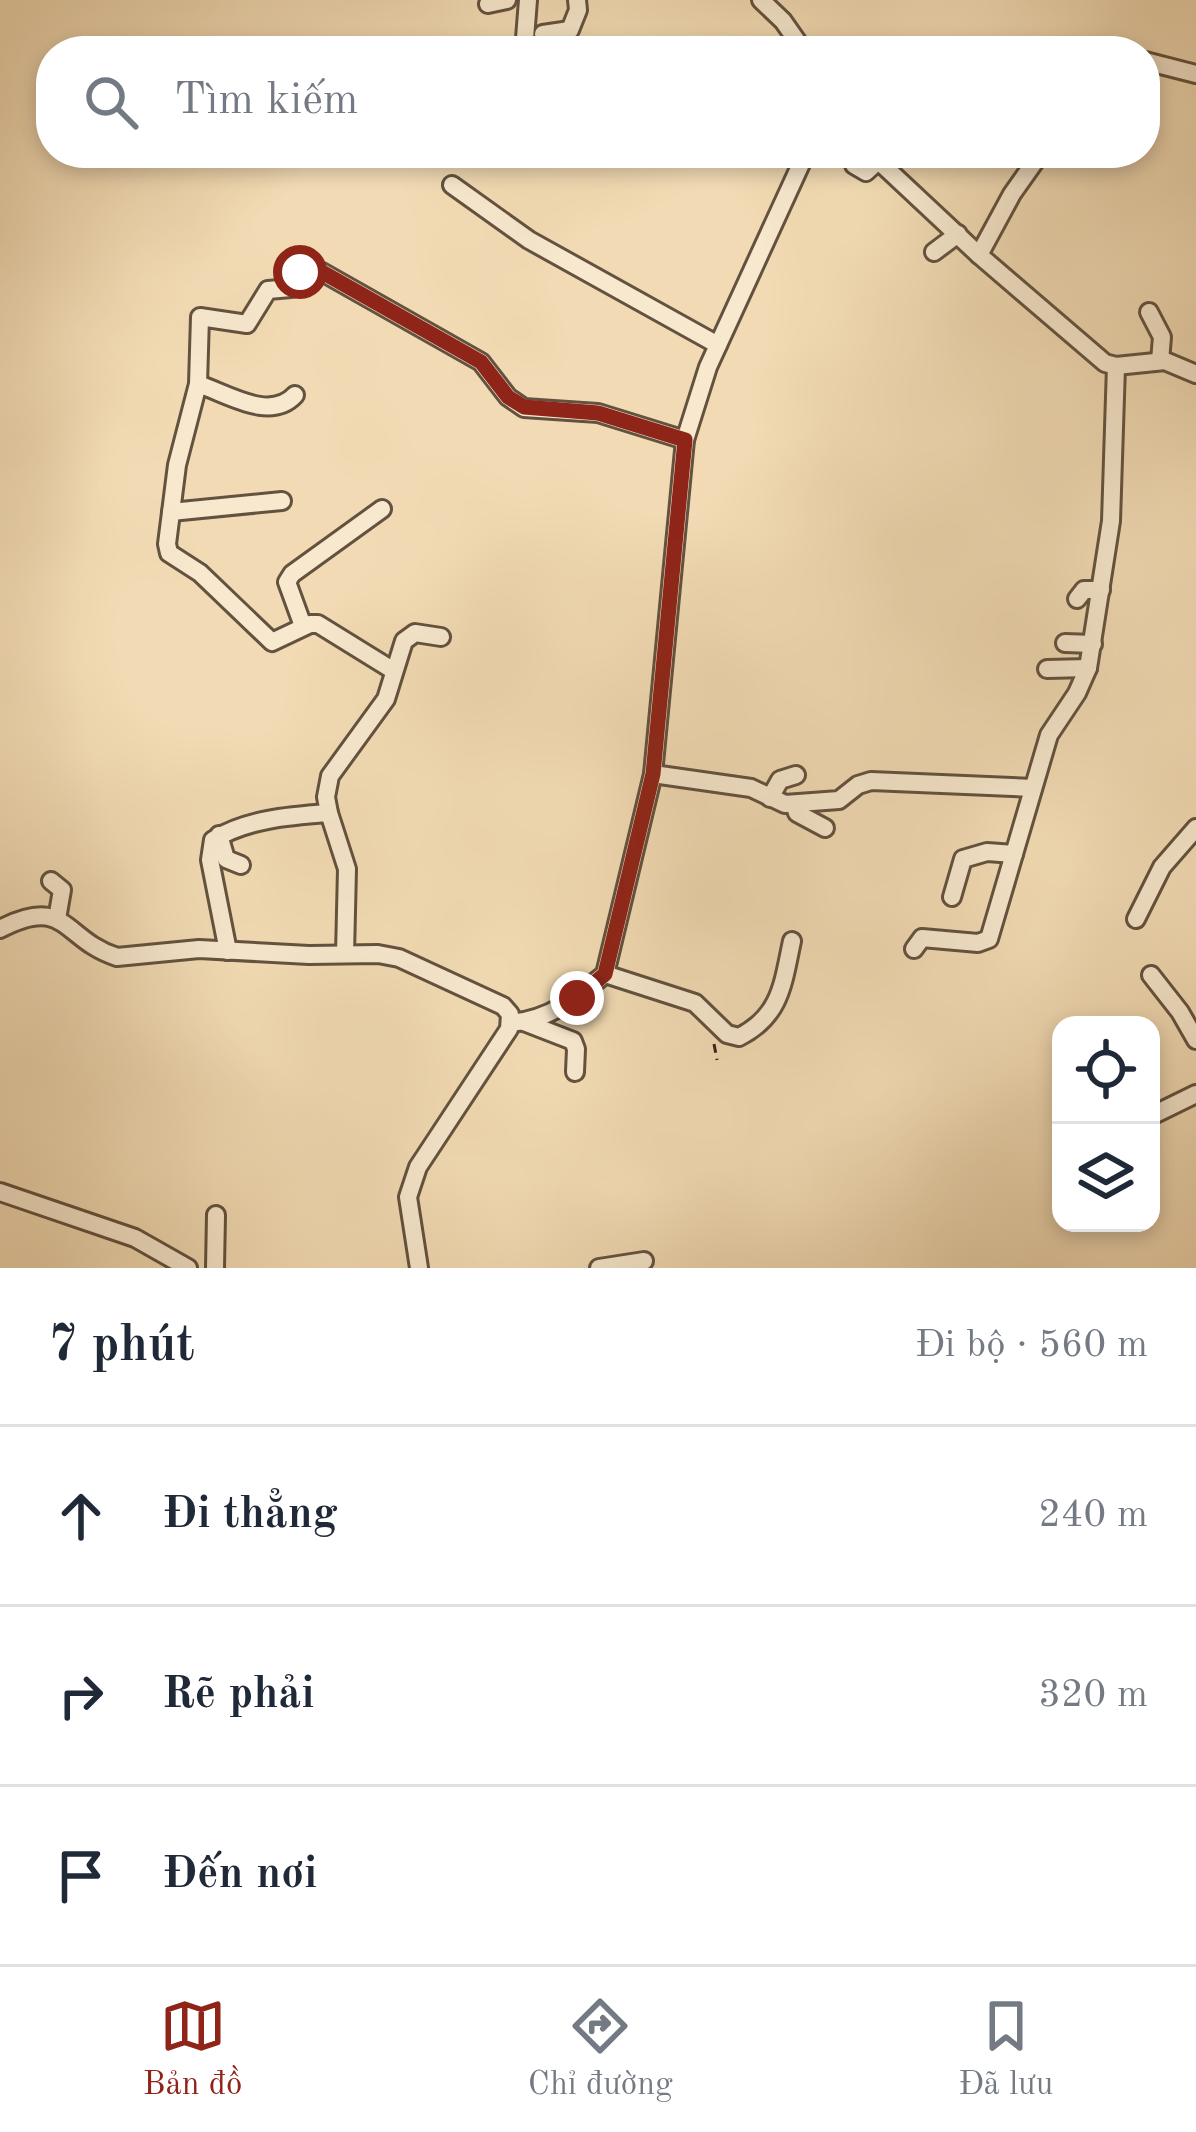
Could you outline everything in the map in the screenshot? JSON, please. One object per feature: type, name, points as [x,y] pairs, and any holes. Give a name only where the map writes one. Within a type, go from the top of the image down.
[{"type":"street","points":[[488,4],[507,0]]},
{"type":"street","points":[[525,36],[528,0]]},
{"type":"street","points":[[543,34],[570,30],[577,0]]},
{"type":"street","points":[[761,0],[794,36]]},
{"type":"street","points":[[1160,65],[1196,74]]},
{"type":"street","points":[[419,1268],[408,1197],[434,1138],[517,1022],[556,1011],[605,974],[653,774],[685,440],[718,345],[799,168]]},
{"type":"street","points":[[886,168],[1092,354],[1116,366],[1160,362],[1196,374]]},
{"type":"street","points":[[979,256],[1030,168]]},
{"type":"street","points":[[452,184],[529,239],[718,345]]},
{"type":"street","points":[[934,252],[958,234]]},
{"type":"street","points":[[394,670],[318,624],[303,626],[272,642],[200,574],[175,560],[166,544],[177,465],[198,384],[200,317],[247,324],[268,290],[291,288],[300,272],[315,271],[481,362],[508,397],[524,407],[598,413],[685,440]]},
{"type":"street","points":[[1149,312],[1162,337],[1160,362]]},
{"type":"street","points":[[914,949],[922,938],[977,943],[988,939],[1049,735],[1088,668],[1115,469],[1116,366]]},
{"type":"street","points":[[198,384],[266,409],[281,407],[295,395]]},
{"type":"street","points":[[171,512],[282,501]]},
{"type":"street","points":[[303,626],[289,592],[287,582],[292,574],[382,509]]},
{"type":"street","points":[[1076,599],[1084,590],[1101,590]]},
{"type":"street","points":[[345,954],[346,869],[328,813],[330,776],[386,699],[404,641],[415,633],[441,637]]},
{"type":"street","points":[[1065,643],[1093,644]]},
{"type":"street","points":[[1048,669],[1088,668]]},
{"type":"street","points":[[653,774],[751,788],[794,804],[839,800],[858,785],[871,782],[1033,788]]},
{"type":"street","points":[[770,798],[780,780],[796,775]]},
{"type":"street","points":[[794,804],[797,812],[824,828]]},
{"type":"street","points":[[228,951],[209,845],[241,826],[328,813]]},
{"type":"street","points":[[1136,919],[1162,867],[1196,828]]},
{"type":"street","points":[[220,836],[226,860],[241,865]]},
{"type":"street","points":[[952,897],[963,859],[987,852],[1015,854]]},
{"type":"street","points":[[51,881],[62,890],[57,919]]},
{"type":"street","points":[[0,929],[39,914],[57,919],[117,956],[228,951],[399,958],[503,1006],[517,1022],[573,1042],[575,1072]]},
{"type":"street","points":[[605,974],[695,1003],[727,1034],[739,1037],[766,1021],[777,1001],[792,941]]},
{"type":"street","points":[[1151,975],[1196,1040]]},
{"type":"street","points":[[1160,1112],[1196,1094]]},
{"type":"street","points":[[0,1192],[135,1238],[188,1268]]},
{"type":"street","points":[[215,1268],[216,1215]]},
{"type":"street","points":[[599,1268],[644,1261]]},
{"type":"route","points":[[300,272],[322,272],[481,362],[508,397],[524,407],[598,413],[685,440],[653,774],[605,974],[577,998]]}]
